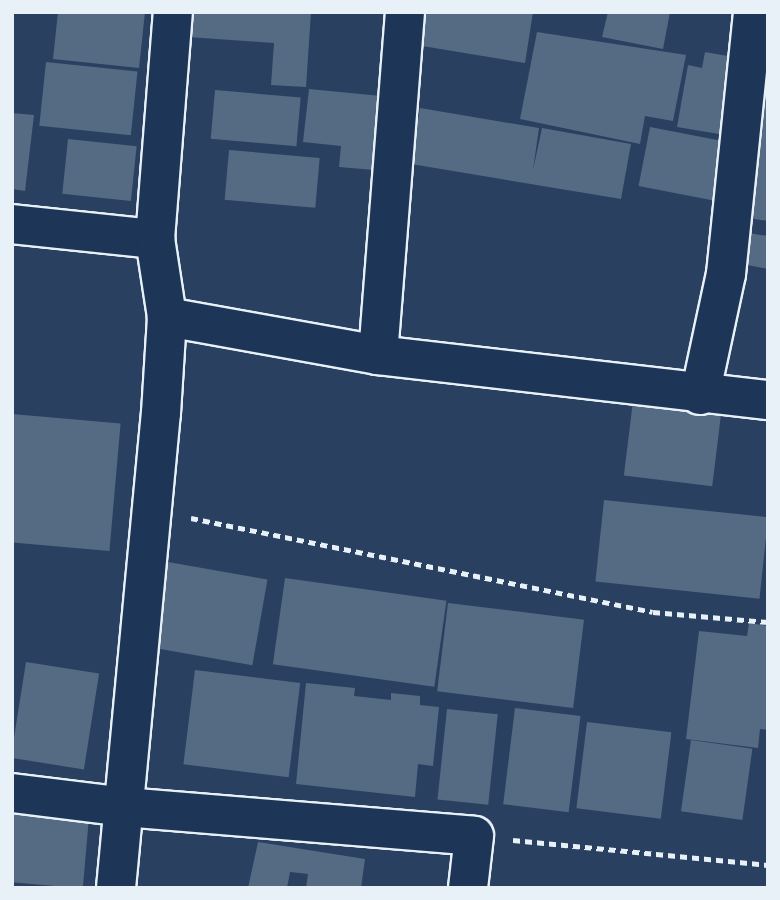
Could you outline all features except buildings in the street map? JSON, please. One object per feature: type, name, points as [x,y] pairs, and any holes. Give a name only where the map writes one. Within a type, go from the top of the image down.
[{"type":"street","points":[[116,888],[152,510],[167,317],[155,239],[173,12]]},
{"type":"street","points":[[378,355],[405,12]]},
{"type":"street","points":[[700,395],[726,274],[752,12]]},
{"type":"street","points":[[12,224],[155,239]]},
{"type":"street","points":[[167,317],[378,355],[700,395],[768,400]]},
{"type":"street","points":[[12,793],[124,807],[474,836],[468,888]]},
{"type":"path","points":[[152,510],[640,610],[768,622]]},
{"type":"path","points":[[474,836],[768,865]]}]
